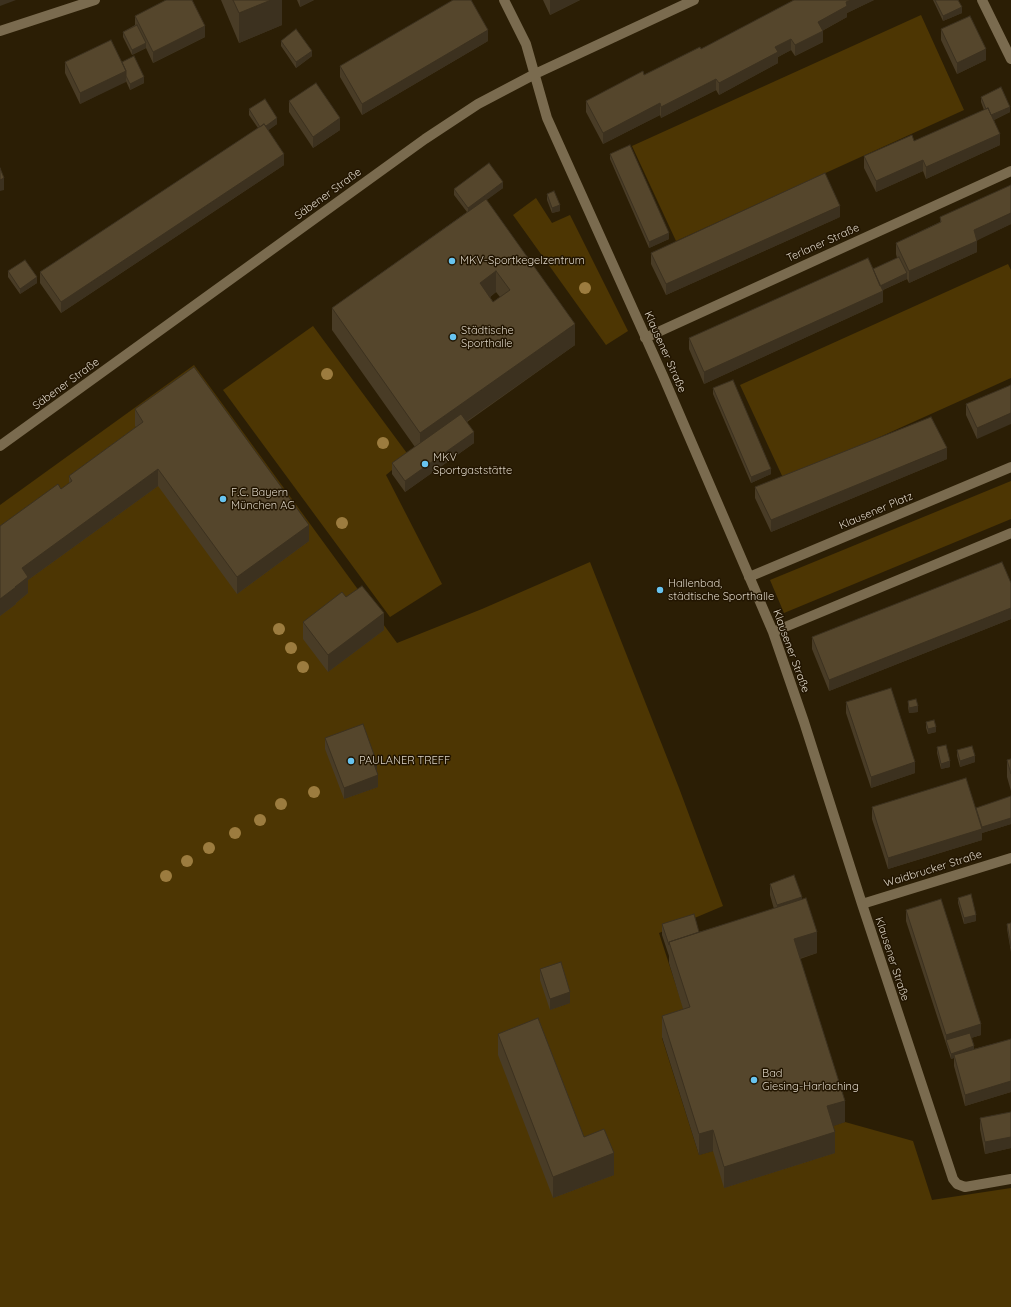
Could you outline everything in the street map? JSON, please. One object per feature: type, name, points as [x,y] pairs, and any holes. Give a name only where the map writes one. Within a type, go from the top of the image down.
[{"type":"street","points":[[0,30],[95,0]]},
{"type":"street","name":"Klausener Straße","points":[[504,0],[526,44],[547,118],[666,382],[773,632],[804,722],[862,904],[953,1179],[957,1184],[965,1187],[1011,1179]]},
{"type":"street","name":"Säbener Straße","points":[[0,446],[425,139],[478,104],[535,74],[694,0]]},
{"type":"street","points":[[982,0],[1011,59]]},
{"type":"street","name":"Terlaner Straße","points":[[645,338],[1011,171]]},
{"type":"street","name":"Klausener Platz","points":[[749,577],[1011,467]]},
{"type":"street","points":[[773,632],[1011,533]]},
{"type":"street","name":"Waidbrucker Straße","points":[[862,904],[1011,858]]},
{"type":"shaded area","points":[[921,15],[964,110],[676,241],[632,146]]},
{"type":"shaded area","points":[[536,198],[552,223],[570,215],[628,331],[606,345],[513,215]]},
{"type":"shaded area","points":[[1008,264],[1011,270],[1011,378],[784,480],[740,385]]},
{"type":"shaded area","points":[[313,326],[409,456],[386,475],[442,584],[390,617],[223,390]]},
{"type":"shaded area","points":[[194,365],[397,643],[482,609],[590,562],[679,788],[723,906],[659,933],[690,1029],[662,1038],[699,1155],[827,1128],[845,1122],[913,1141],[932,1200],[1011,1188],[1011,1307],[0,1307],[0,505]]},
{"type":"shaded area","points":[[1011,481],[1011,519],[784,613],[770,580]]},
{"type":"building","points":[[166,0],[192,0],[205,26],[153,52],[135,16]]},
{"type":"building","points":[[233,0],[271,0],[239,13]]},
{"type":"building","points":[[453,0],[471,0],[488,30],[362,104],[340,66]]},
{"type":"building","points":[[794,0],[851,0],[846,2],[847,6],[818,22],[823,31],[795,45],[791,39],[775,47],[778,52],[719,83],[716,79],[661,107],[660,103],[603,133],[586,101],[643,71],[644,75],[700,47],[701,49]]},
{"type":"building","points":[[935,0],[958,0],[962,7],[943,16]]},
{"type":"building","points":[[970,16],[986,49],[957,63],[941,29]]},
{"type":"building","points":[[137,25],[146,43],[132,50],[123,32]]},
{"type":"building","points":[[296,29],[312,51],[296,62],[281,41]]},
{"type":"building","points":[[111,40],[126,71],[80,93],[65,62]]},
{"type":"building","points":[[134,56],[144,77],[130,84],[122,62]]},
{"type":"building","points":[[316,83],[340,118],[313,137],[289,101]]},
{"type":"building","points":[[1001,87],[1010,107],[991,115],[988,108],[986,109],[981,97]]},
{"type":"building","points":[[265,99],[277,118],[266,126],[264,124],[260,127],[249,109]]},
{"type":"building","points":[[988,108],[1000,134],[926,167],[923,160],[876,181],[864,156],[912,135],[914,141]]},
{"type":"building","points":[[264,124],[284,154],[61,302],[40,272]]},
{"type":"building","points":[[630,145],[669,233],[649,242],[610,154]]},
{"type":"building","points":[[489,163],[503,182],[468,208],[454,189]]},
{"type":"building","points":[[0,168],[4,178],[0,180]]},
{"type":"building","points":[[825,173],[840,206],[666,284],[651,253]]},
{"type":"building","points":[[1011,185],[1011,213],[974,230],[977,241],[909,271],[896,243],[941,222],[940,217]]},
{"type":"building","points":[[554,191],[560,205],[552,208],[547,194]]},
{"type":"building","name":"Städtische Sporthalle","points":[[486,199],[575,324],[420,433],[332,308]],"holes":[[[496,271],[510,290],[493,302],[480,283]]]},
{"type":"building","points":[[899,257],[907,273],[880,286],[873,269]]},
{"type":"building","points":[[868,258],[883,291],[704,372],[689,338]]},
{"type":"building","points":[[25,260],[37,277],[20,289],[8,271]]},
{"type":"building","name":"F.C. Bayern München AG","points":[[194,367],[309,525],[237,577],[158,469],[22,568],[28,577],[0,599],[0,526],[58,484],[61,489],[72,481],[69,476],[143,422],[135,409]]},
{"type":"building","points":[[733,380],[771,469],[751,477],[713,388]]},
{"type":"building","points":[[1011,385],[1011,413],[977,428],[966,404]]},
{"type":"building","points":[[461,414],[474,432],[405,481],[392,463]]},
{"type":"building","points":[[931,417],[947,448],[771,520],[755,487]]},
{"type":"building","points":[[1002,562],[1011,583],[1011,608],[829,680],[812,637]]},
{"type":"building","points":[[362,586],[384,613],[328,655],[303,622],[342,592],[346,597]]},
{"type":"building","points":[[891,688],[915,762],[871,777],[846,702]]},
{"type":"building","points":[[916,699],[918,706],[909,708],[908,701]]},
{"type":"building","points":[[934,720],[936,727],[928,729],[926,722]]},
{"type":"building","name":"PAULANER TREFF","points":[[363,724],[377,763],[374,764],[378,775],[344,788],[325,738]]},
{"type":"building","points":[[946,745],[950,761],[941,764],[937,747]]},
{"type":"building","points":[[972,746],[975,756],[960,761],[957,750]]},
{"type":"building","points":[[1011,759],[1011,774],[1007,760]]},
{"type":"building","points":[[966,778],[982,829],[888,858],[872,807]]},
{"type":"building","points":[[1011,796],[1011,818],[982,827],[976,808]]},
{"type":"building","points":[[794,875],[802,897],[777,905],[770,884]]},
{"type":"building","points":[[971,894],[976,915],[964,918],[958,898]]},
{"type":"building","name":"Bad Giesing-Harlaching","points":[[806,898],[817,932],[794,939],[845,1101],[827,1106],[835,1132],[724,1167],[713,1130],[699,1134],[662,1016],[690,1007],[669,942]]},
{"type":"building","points":[[941,899],[981,1024],[946,1035],[906,910]]},
{"type":"building","points":[[694,914],[699,932],[669,942],[669,945],[662,924]]},
{"type":"building","points":[[1011,923],[1011,947],[1007,924]]},
{"type":"building","points":[[561,962],[570,992],[550,999],[540,969]]},
{"type":"building","points":[[538,1018],[584,1137],[604,1129],[614,1153],[553,1177],[498,1034]]},
{"type":"building","points":[[970,1033],[974,1046],[951,1054],[946,1040]]},
{"type":"building","points":[[1011,1039],[1011,1081],[965,1095],[954,1055]]},
{"type":"building","points":[[1011,1112],[1011,1137],[985,1142],[980,1118]]},
{"type":"place","name":"MKV-Sportkegelzentrum","points":[[452,261]]},
{"type":"place","name":"Städtische Sporthalle","points":[[453,337]]},
{"type":"place","name":"MKV Sportgaststätte","points":[[425,464]]},
{"type":"place","name":"F.C. Bayern München AG","points":[[223,499]]},
{"type":"place","name":"Hallenbad, städtische Sporthalle","points":[[660,590]]},
{"type":"place","name":"PAULANER TREFF","points":[[351,761]]},
{"type":"place","name":"Bad Giesing-Harlaching","points":[[754,1080]]}]
